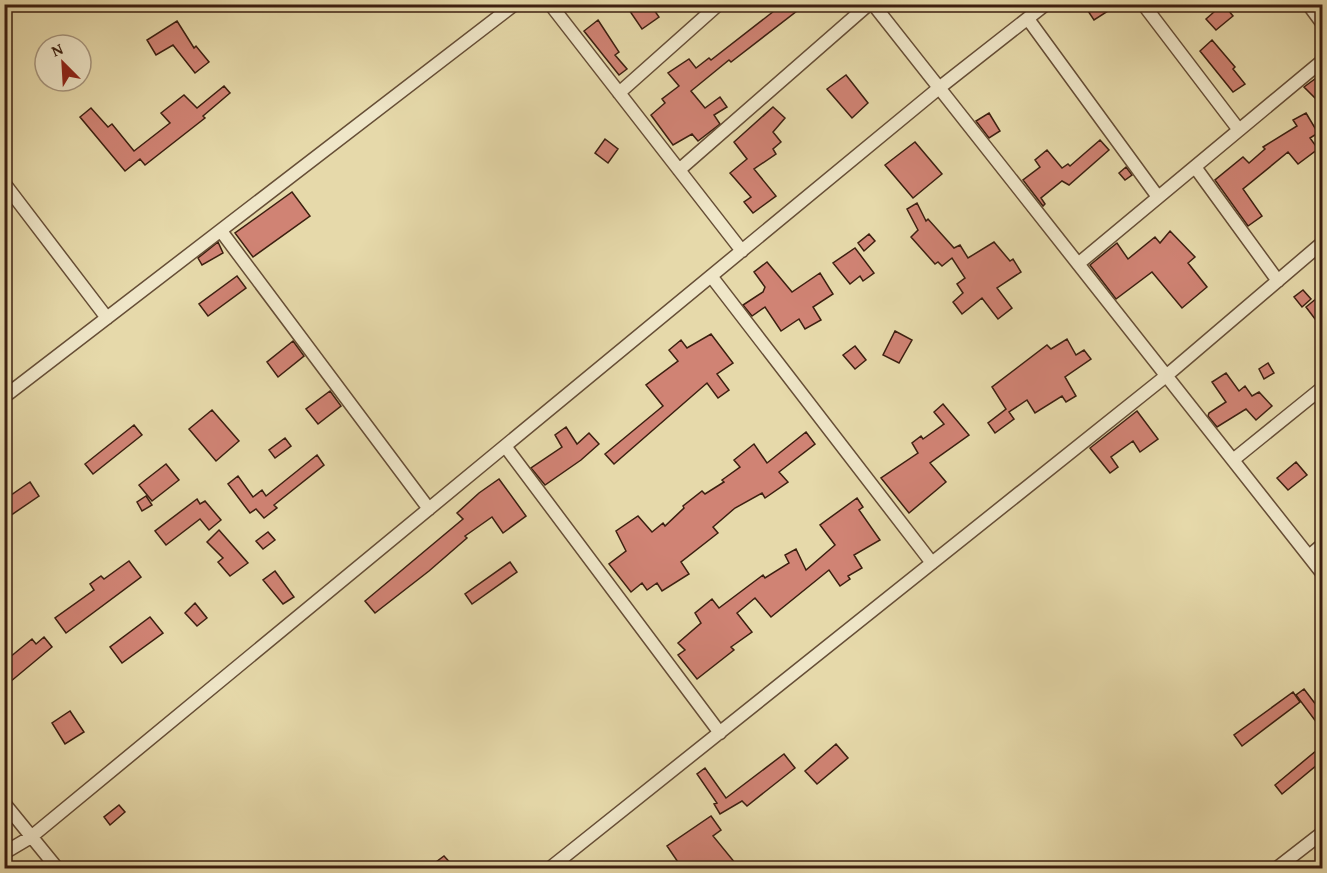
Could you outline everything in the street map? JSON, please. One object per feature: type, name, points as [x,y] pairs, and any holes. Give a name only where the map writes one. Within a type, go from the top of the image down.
[{"type":"street","points":[[4,397],[515,4]]},
{"type":"street","points":[[550,4],[742,250]]},
{"type":"street","points":[[620,93],[719,4]]},
{"type":"street","points":[[679,170],[871,4],[1323,573]]},
{"type":"street","points":[[4,854],[31,837],[939,88],[1046,4]]},
{"type":"street","points":[[1143,4],[1239,130]]},
{"type":"street","points":[[1308,4],[1323,23]]},
{"type":"street","points":[[1028,19],[1158,197]]},
{"type":"street","points":[[1078,264],[1323,61]]},
{"type":"street","points":[[1195,167],[1278,280]]},
{"type":"street","points":[[4,183],[107,318]]},
{"type":"street","points":[[220,231],[429,509]]},
{"type":"street","points":[[559,866],[720,733],[1166,376],[1323,243]]},
{"type":"street","points":[[711,276],[932,563]]},
{"type":"street","points":[[1233,460],[1323,388]]},
{"type":"street","points":[[504,446],[720,733]]},
{"type":"street","points":[[1309,556],[1323,545]]},
{"type":"street","points":[[4,803],[57,868]]},
{"type":"street","points":[[1277,868],[1323,832]]},
{"type":"building","points":[[625,4],[650,4],[659,17],[642,29]]},
{"type":"building","points":[[783,4],[806,4],[691,91],[705,108],[720,97],[727,107],[714,115],[720,124],[698,141],[692,134],[673,145],[651,115],[665,103],[662,99],[679,86],[668,73],[689,59],[696,68],[709,58],[711,60]]},
{"type":"building","points":[[1092,4],[1119,4],[1094,20],[1086,8]]},
{"type":"building","points":[[1223,4],[1233,16],[1216,30],[1206,19]]},
{"type":"building","points":[[598,20],[619,52],[615,55],[627,69],[619,75],[584,31]]},
{"type":"building","points":[[177,21],[194,48],[196,46],[209,62],[195,73],[173,45],[156,55],[147,40]]},
{"type":"building","points":[[1212,40],[1235,67],[1233,69],[1245,84],[1233,92],[1200,51]]},
{"type":"building","points":[[1323,73],[1323,106],[1304,87]]},
{"type":"building","points":[[846,75],[868,103],[852,118],[827,89]]},
{"type":"building","points":[[224,86],[230,93],[203,116],[205,118],[145,165],[140,159],[125,171],[80,117],[91,108],[108,127],[112,124],[134,151],[170,123],[161,113],[184,95],[197,108]]},
{"type":"building","points":[[773,107],[785,118],[773,132],[781,142],[773,149],[776,154],[754,169],[776,196],[753,213],[744,202],[751,197],[730,173],[747,159],[734,142]]},
{"type":"building","points":[[989,113],[1000,131],[989,138],[976,121]]},
{"type":"building","points":[[1306,113],[1318,133],[1310,138],[1318,149],[1298,164],[1288,152],[1243,189],[1262,216],[1248,226],[1215,180],[1243,157],[1249,163],[1265,149],[1263,147],[1297,126],[1293,120]]},
{"type":"building","points":[[605,139],[618,149],[608,163],[595,153]]},
{"type":"building","points":[[1100,140],[1109,150],[1069,185],[1062,181],[1041,198],[1045,204],[1043,206],[1023,180],[1040,167],[1035,160],[1047,150],[1062,168],[1068,164],[1070,166]]},
{"type":"building","points":[[915,142],[942,174],[913,198],[885,165]]},
{"type":"building","points":[[1126,167],[1132,175],[1125,180],[1119,173]]},
{"type":"building","points":[[292,192],[310,216],[253,257],[235,233]]},
{"type":"building","points":[[917,203],[926,221],[928,219],[954,248],[960,245],[968,258],[994,242],[1010,261],[1013,259],[1021,272],[997,288],[1012,308],[998,319],[982,298],[962,314],[953,302],[963,293],[957,284],[965,278],[952,258],[942,266],[938,262],[935,264],[911,237],[918,230],[907,209]]},
{"type":"building","points":[[1170,231],[1195,257],[1188,263],[1207,287],[1182,308],[1152,272],[1116,299],[1090,265],[1117,243],[1128,259],[1155,237],[1160,243]]},
{"type":"building","points":[[869,234],[875,241],[864,251],[858,243]]},
{"type":"building","points":[[218,242],[223,253],[202,265],[198,258]]},
{"type":"building","points":[[855,248],[874,273],[863,281],[860,276],[850,284],[833,263]]},
{"type":"building","points":[[767,262],[792,292],[820,273],[833,294],[813,307],[821,320],[805,329],[799,319],[781,331],[765,307],[752,316],[743,305],[763,292],[765,287],[754,272]]},
{"type":"building","points":[[237,276],[246,288],[208,316],[199,304]]},
{"type":"building","points":[[1303,290],[1311,299],[1302,307],[1294,297]]},
{"type":"building","points":[[1323,293],[1323,313],[1315,319],[1306,307]]},
{"type":"building","points":[[895,331],[912,340],[899,363],[883,355]]},
{"type":"building","points":[[711,334],[733,363],[717,374],[729,390],[718,398],[707,383],[614,464],[605,454],[663,406],[646,385],[678,361],[669,350],[681,340],[687,348]]},
{"type":"building","points":[[1067,339],[1076,355],[1084,350],[1091,359],[1065,377],[1076,396],[1066,402],[1062,396],[1035,413],[1027,400],[1009,412],[1014,419],[995,433],[988,423],[1006,409],[992,387],[1047,345],[1051,349]]},
{"type":"building","points":[[293,341],[304,356],[278,377],[267,362]]},
{"type":"building","points":[[855,346],[866,360],[855,369],[843,355]]},
{"type":"building","points":[[1268,363],[1274,373],[1264,379],[1259,369]]},
{"type":"building","points":[[1226,373],[1239,391],[1245,386],[1252,396],[1259,392],[1272,406],[1256,420],[1246,409],[1217,427],[1208,416],[1209,413],[1226,402],[1212,382]]},
{"type":"building","points":[[330,391],[341,406],[318,424],[306,409]]},
{"type":"building","points":[[943,404],[969,435],[930,463],[946,482],[909,513],[881,478],[918,453],[912,443],[921,436],[923,439],[944,424],[934,412]]},
{"type":"building","points":[[212,410],[239,441],[216,461],[189,429]]},
{"type":"building","points":[[1137,411],[1158,439],[1140,452],[1133,441],[1111,457],[1118,467],[1110,473],[1090,448]]},
{"type":"building","points":[[134,425],[142,435],[93,474],[85,464]]},
{"type":"building","points":[[566,427],[577,444],[589,433],[599,444],[581,460],[545,485],[531,468],[562,447],[555,435]]},
{"type":"building","points":[[806,432],[815,444],[779,472],[788,482],[765,498],[762,493],[735,508],[713,527],[718,533],[681,562],[689,574],[662,591],[657,583],[647,590],[642,583],[631,592],[609,564],[626,551],[616,531],[638,516],[652,532],[663,523],[665,526],[684,508],[683,506],[702,491],[705,494],[724,482],[722,480],[740,467],[734,460],[754,444],[767,463]]},
{"type":"building","points":[[285,438],[291,446],[275,458],[269,450]]},
{"type":"building","points":[[317,455],[324,465],[274,505],[277,508],[264,518],[256,509],[250,513],[228,484],[238,476],[253,497],[262,490],[266,496]]},
{"type":"building","points":[[1296,462],[1307,475],[1288,490],[1277,478]]},
{"type":"building","points":[[166,464],[179,480],[152,501],[139,485]]},
{"type":"building","points":[[499,479],[526,516],[503,533],[492,517],[465,536],[467,538],[429,571],[375,613],[365,601],[463,519],[457,513]]},
{"type":"building","points":[[30,482],[39,496],[4,520],[4,500]]},
{"type":"building","points":[[146,496],[152,505],[142,511],[137,502]]},
{"type":"building","points":[[857,498],[863,507],[859,510],[880,540],[854,555],[862,568],[848,576],[850,579],[840,586],[829,570],[771,617],[755,598],[737,613],[752,632],[731,647],[734,650],[697,679],[678,655],[685,650],[678,643],[701,623],[695,613],[712,599],[719,608],[763,575],[765,578],[789,563],[785,555],[796,549],[806,570],[835,545],[820,525]]},
{"type":"building","points":[[197,499],[200,504],[205,501],[221,520],[209,530],[200,519],[166,545],[155,531]]},
{"type":"building","points":[[219,530],[248,563],[230,576],[218,562],[223,558],[207,542]]},
{"type":"building","points":[[268,532],[275,540],[263,549],[256,541]]},
{"type":"building","points":[[129,561],[141,577],[66,633],[55,618],[94,590],[90,584],[101,576],[104,579]]},
{"type":"building","points":[[510,562],[517,572],[472,604],[465,594]]},
{"type":"building","points":[[275,571],[294,597],[283,604],[263,580]]},
{"type":"building","points":[[195,603],[207,618],[197,626],[185,613]]},
{"type":"building","points":[[150,617],[163,633],[122,663],[110,647]]},
{"type":"building","points":[[44,637],[52,647],[4,687],[4,662],[32,639],[36,644]]},
{"type":"building","points":[[1304,689],[1323,714],[1323,731],[1296,695]]},
{"type":"building","points":[[1293,692],[1300,702],[1242,746],[1234,735]]},
{"type":"building","points":[[70,711],[84,732],[65,744],[52,723]]},
{"type":"building","points":[[836,744],[848,758],[817,784],[805,771]]},
{"type":"building","points":[[1323,745],[1323,760],[1282,794],[1275,785]]},
{"type":"building","points":[[784,754],[795,768],[747,806],[742,801],[720,814],[714,804],[717,803],[697,774],[705,768],[726,798]]},
{"type":"building","points":[[119,805],[125,812],[110,825],[104,817]]},
{"type":"building","points":[[711,816],[721,830],[713,836],[736,864],[730,868],[682,868],[667,846]]},
{"type":"building","points":[[444,856],[455,868],[428,868]]}]
